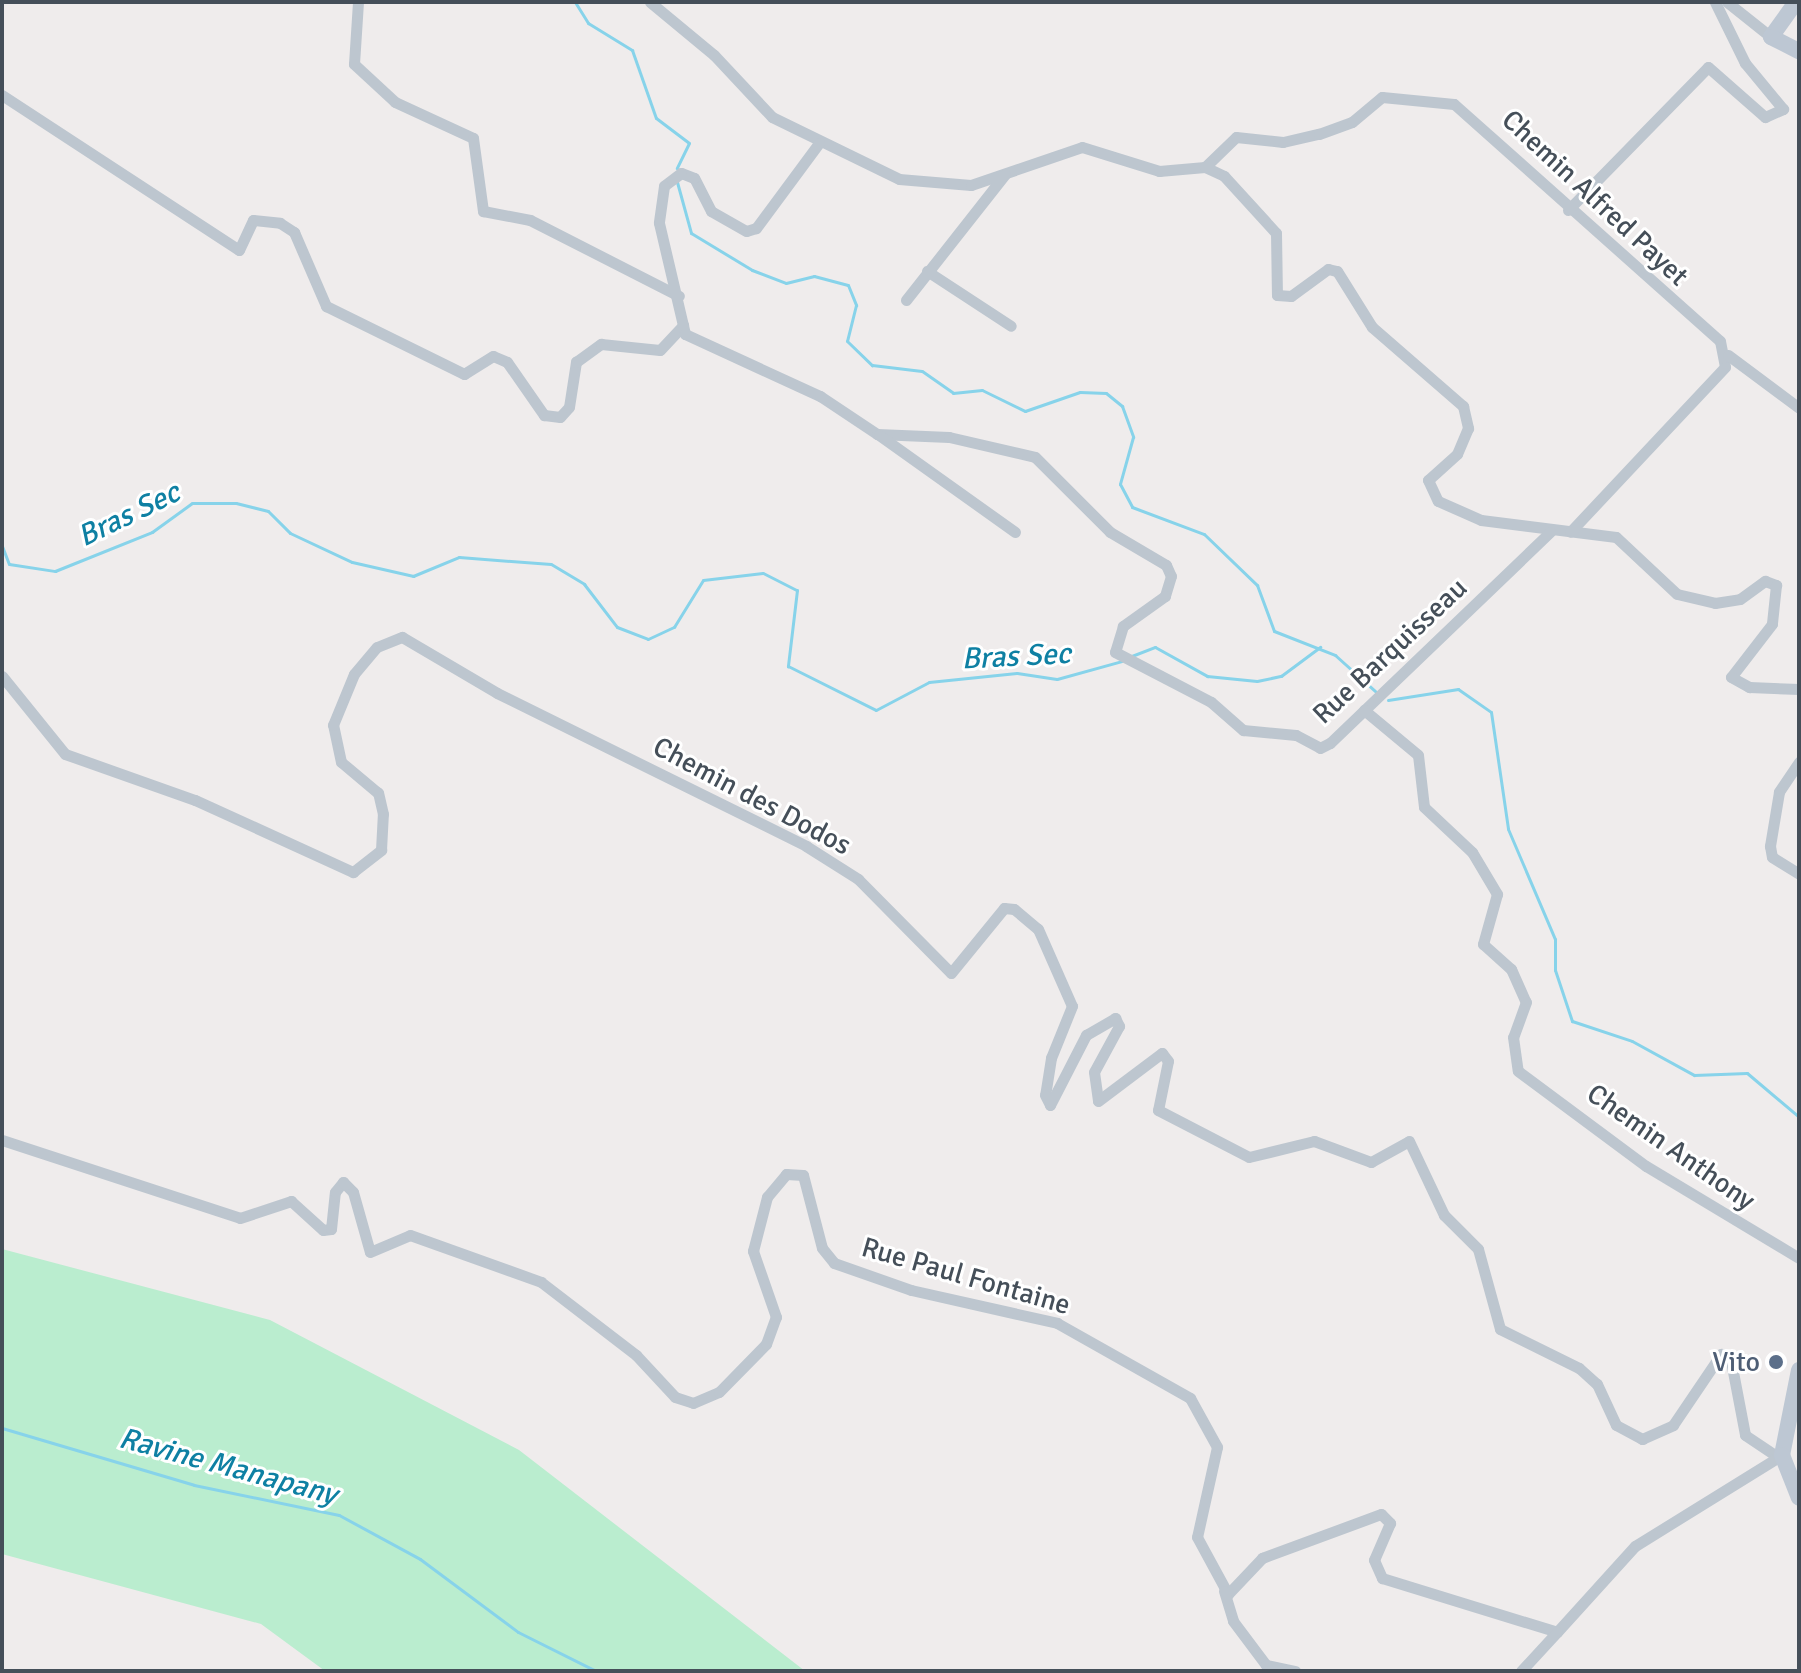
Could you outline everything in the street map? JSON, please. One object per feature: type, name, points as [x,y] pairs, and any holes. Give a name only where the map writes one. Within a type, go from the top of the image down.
[{"type":"main road","points":[[1796,2],[1771,37],[1799,51]]},
{"type":"main road","points":[[1799,1370],[1781,1457],[1799,1498]]},
{"type":"street","points":[[358,2],[354,64],[395,102],[473,138],[483,211],[530,220],[679,296]]},
{"type":"street","points":[[650,2],[714,55],[772,117],[819,143],[937,187],[971,185],[1082,147],[1159,171],[1205,167],[1224,176],[1276,233],[1277,295],[1291,296],[1328,269],[1337,271],[1372,327],[1463,406],[1468,428],[1457,454],[1428,480],[1438,501],[1481,520],[1550,532],[1616,537],[1677,594],[1715,603],[1740,599],[1765,581],[1776,585],[1772,624],[1731,677],[1749,687],[1799,689]]},
{"type":"street","points":[[1568,210],[1708,67],[1765,117],[1783,109],[1745,63],[1715,2]]},
{"type":"street","points":[[1727,2],[1771,37]]},
{"type":"street","points":[[2,95],[239,250],[253,220],[280,223],[294,232],[326,306],[464,374],[493,356],[507,362],[544,415],[560,417],[569,407],[576,362],[601,344],[660,350],[683,325]]},
{"type":"street","name":"Chemin Alfred Payet","points":[[1205,167],[1236,137],[1283,142],[1319,134],[1352,122],[1382,97],[1454,104],[1728,355],[1799,408]]},
{"type":"street","points":[[819,143],[756,228],[746,231],[711,211],[694,178],[681,173],[664,186],[659,223],[679,296],[683,325],[702,346],[820,396],[1015,532]]},
{"type":"street","points":[[906,300],[1008,171]]},
{"type":"street","points":[[927,271],[1011,326]]},
{"type":"street","points":[[1570,532],[1728,355]]},
{"type":"street","name":"Rue Barquisseau","points":[[877,434],[949,437],[1035,457],[1110,532],[1166,565],[1171,576],[1165,596],[1123,626],[1115,652],[1211,702],[1243,730],[1296,735],[1320,748],[1364,710],[1550,532]]},
{"type":"street","name":"Chemin des Dodos","points":[[2,676],[65,754],[195,800],[353,872],[381,850],[383,814],[378,793],[341,762],[333,725],[354,674],[377,647],[402,637],[497,693],[806,846],[858,879],[951,973],[1004,908],[1014,909],[1038,929],[1072,1006],[1051,1058],[1045,1095],[1050,1105],[1086,1035],[1115,1018],[1119,1026],[1094,1072],[1098,1101],[1162,1053],[1168,1061],[1158,1110],[1249,1157],[1314,1141],[1371,1162],[1409,1141],[1420,1151],[1444,1215],[1478,1249],[1500,1329],[1579,1368],[1597,1384],[1616,1425],[1642,1439],[1673,1425],[1721,1354],[1730,1356],[1745,1435],[1781,1457]]},
{"type":"street","name":"Chemin Anthony","points":[[1364,710],[1418,755],[1424,807],[1472,852],[1497,894],[1483,944],[1511,969],[1526,1002],[1513,1037],[1518,1071],[1646,1166],[1799,1258]]},
{"type":"street","points":[[1799,762],[1779,792],[1770,846],[1772,857],[1799,874]]},
{"type":"street","name":"Rue Paul Fontaine","points":[[2,1140],[240,1218],[291,1201],[323,1230],[331,1229],[335,1192],[343,1182],[353,1192],[370,1252],[410,1235],[541,1282],[636,1355],[675,1397],[693,1403],[719,1392],[766,1344],[776,1317],[753,1251],[767,1197],[786,1174],[803,1175],[822,1248],[834,1263],[911,1290],[1057,1323],[1190,1398],[1217,1447],[1197,1537],[1224,1591]]},
{"type":"street","points":[[1521,1671],[1635,1546],[1781,1457]]},
{"type":"street","points":[[1295,1671],[1266,1665],[1233,1621],[1224,1591],[1284,1547],[1381,1514],[1390,1523],[1374,1560],[1382,1578],[1557,1632]]},
{"type":"green space","points":[[2,1249],[270,1320],[519,1450],[805,1671],[325,1671],[261,1624],[2,1554]]},
{"type":"waterway","points":[[575,2],[588,23],[632,50],[656,118],[689,143],[677,168]]},
{"type":"waterway","points":[[677,182],[691,233],[752,270],[786,283],[814,276],[848,285],[856,305],[847,341],[872,365],[922,371],[953,393],[982,390],[1025,411],[1080,392],[1106,393],[1122,406],[1133,437],[1120,484],[1132,507],[1204,534],[1257,585],[1274,631],[1335,655],[1375,691]]},
{"type":"waterway","name":"Bras Sec","points":[[2,546],[9,564],[55,571],[152,532],[192,503],[236,503],[268,511],[290,533],[352,562],[413,576],[459,557],[551,564],[584,584],[617,627],[648,639],[674,627],[703,580],[763,573],[797,590],[788,666],[876,710],[929,682],[1017,673],[1057,679],[1122,661]]},
{"type":"waterway","name":"Bras Sec","points":[[1129,657],[1155,647],[1207,676],[1257,681],[1281,676],[1320,647]]},
{"type":"waterway","points":[[1388,700],[1458,689],[1491,712],[1508,829],[1555,939],[1555,970],[1572,1021],[1632,1041],[1694,1075],[1747,1073],[1799,1117]]},
{"type":"waterway","name":"Ravine Manapany","points":[[2,1428],[194,1485],[339,1515],[420,1559],[518,1632],[596,1671]]},
{"type":"place","name":"Vito","points":[[1776,1362]]}]
